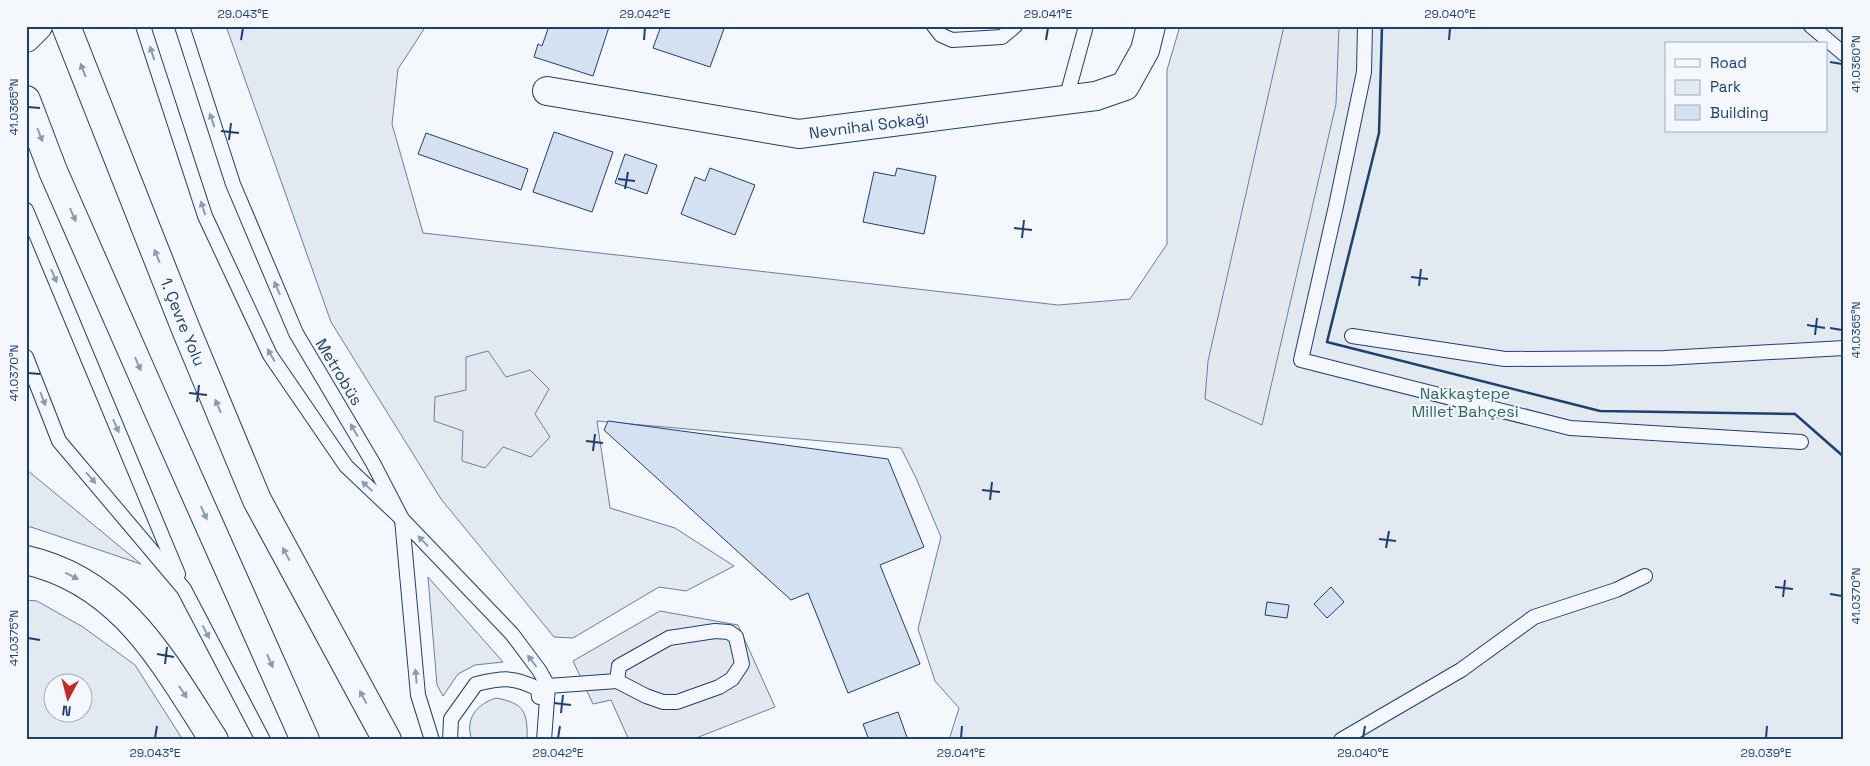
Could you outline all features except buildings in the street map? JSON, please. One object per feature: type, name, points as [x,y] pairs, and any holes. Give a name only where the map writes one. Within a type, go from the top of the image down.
[{"type":"main road","points":[[26,38],[38,26]]},
{"type":"main road","name":"1. Çevre Yolu","points":[[66,26],[185,327],[257,500],[386,740]]},
{"type":"main road","name":"Nevnihal Sokağı","points":[[547,91],[799,134],[1096,96],[1125,86],[1145,50],[1152,26]]},
{"type":"main road","points":[[26,100],[53,171],[158,412],[305,740]]},
{"type":"main road","points":[[26,560],[46,564],[76,578],[102,595],[122,612],[153,646],[214,740]]},
{"type":"lane","points":[[143,26],[205,216],[270,355],[346,466],[402,519],[512,634],[540,670],[543,687],[544,740]]},
{"type":"lane","name":"Metrobüs","points":[[182,26],[233,184],[296,333],[373,464],[402,519],[418,695],[432,740]]},
{"type":"lane","points":[[934,26],[942,35],[952,40],[1002,37],[1015,26]]},
{"type":"lane","points":[[1066,99],[1086,26]]},
{"type":"lane","points":[[1365,26],[1364,72],[1301,360],[1570,428],[1801,442]]},
{"type":"lane","points":[[1811,26],[1844,54]]},
{"type":"lane","points":[[27,212],[184,589],[263,740]]},
{"type":"lane","points":[[1352,336],[1506,358],[1665,358],[1844,348]]},
{"type":"lane","points":[[26,357],[59,441],[184,589]]},
{"type":"lane","points":[[1341,740],[1461,670],[1534,617],[1616,590],[1645,576]]},
{"type":"lane","points":[[450,740],[451,719],[476,684],[498,679],[523,681],[543,687],[617,681],[646,696],[663,702],[677,702],[719,687],[732,679],[742,664],[736,637],[729,632],[715,631],[669,638],[619,666],[617,681]]},
{"type":"green space","name":"Nakkaştepe Millet Bahçesi","points":[[226,26],[426,26],[398,69],[392,124],[423,233],[1058,305],[1130,299],[1167,244],[1167,70],[1180,26],[1844,26],[1844,740],[949,740],[959,708],[935,681],[918,629],[941,537],[901,448],[597,421],[610,508],[675,528],[734,566],[686,591],[659,587],[573,638],[554,637],[441,499],[331,322]]},
{"type":"green space","points":[[26,470],[141,564],[31,527],[26,527]]},
{"type":"green space","points":[[428,577],[503,662],[475,665],[458,674],[443,696],[437,685]]},
{"type":"green space","points":[[26,600],[37,601],[83,627],[135,665],[183,740],[26,740]]},
{"type":"green space","points":[[496,698],[513,703],[522,710],[527,722],[527,740],[472,740],[470,725],[474,713],[483,704]]},
{"type":"shaded area","points":[[1284,26],[1339,26],[1336,104],[1262,425],[1205,399],[1208,361]]},
{"type":"shaded area","points":[[488,351],[506,377],[530,370],[549,389],[535,414],[550,437],[531,457],[503,447],[485,468],[462,461],[463,431],[434,421],[435,397],[466,390],[466,357]]},
{"type":"shaded area","points":[[660,611],[738,625],[775,707],[691,740],[629,740],[611,700],[593,704],[573,661]]},
{"type":"wall","points":[[1382,26],[1379,133],[1327,342],[1600,411],[1795,414],[1844,457]]}]
